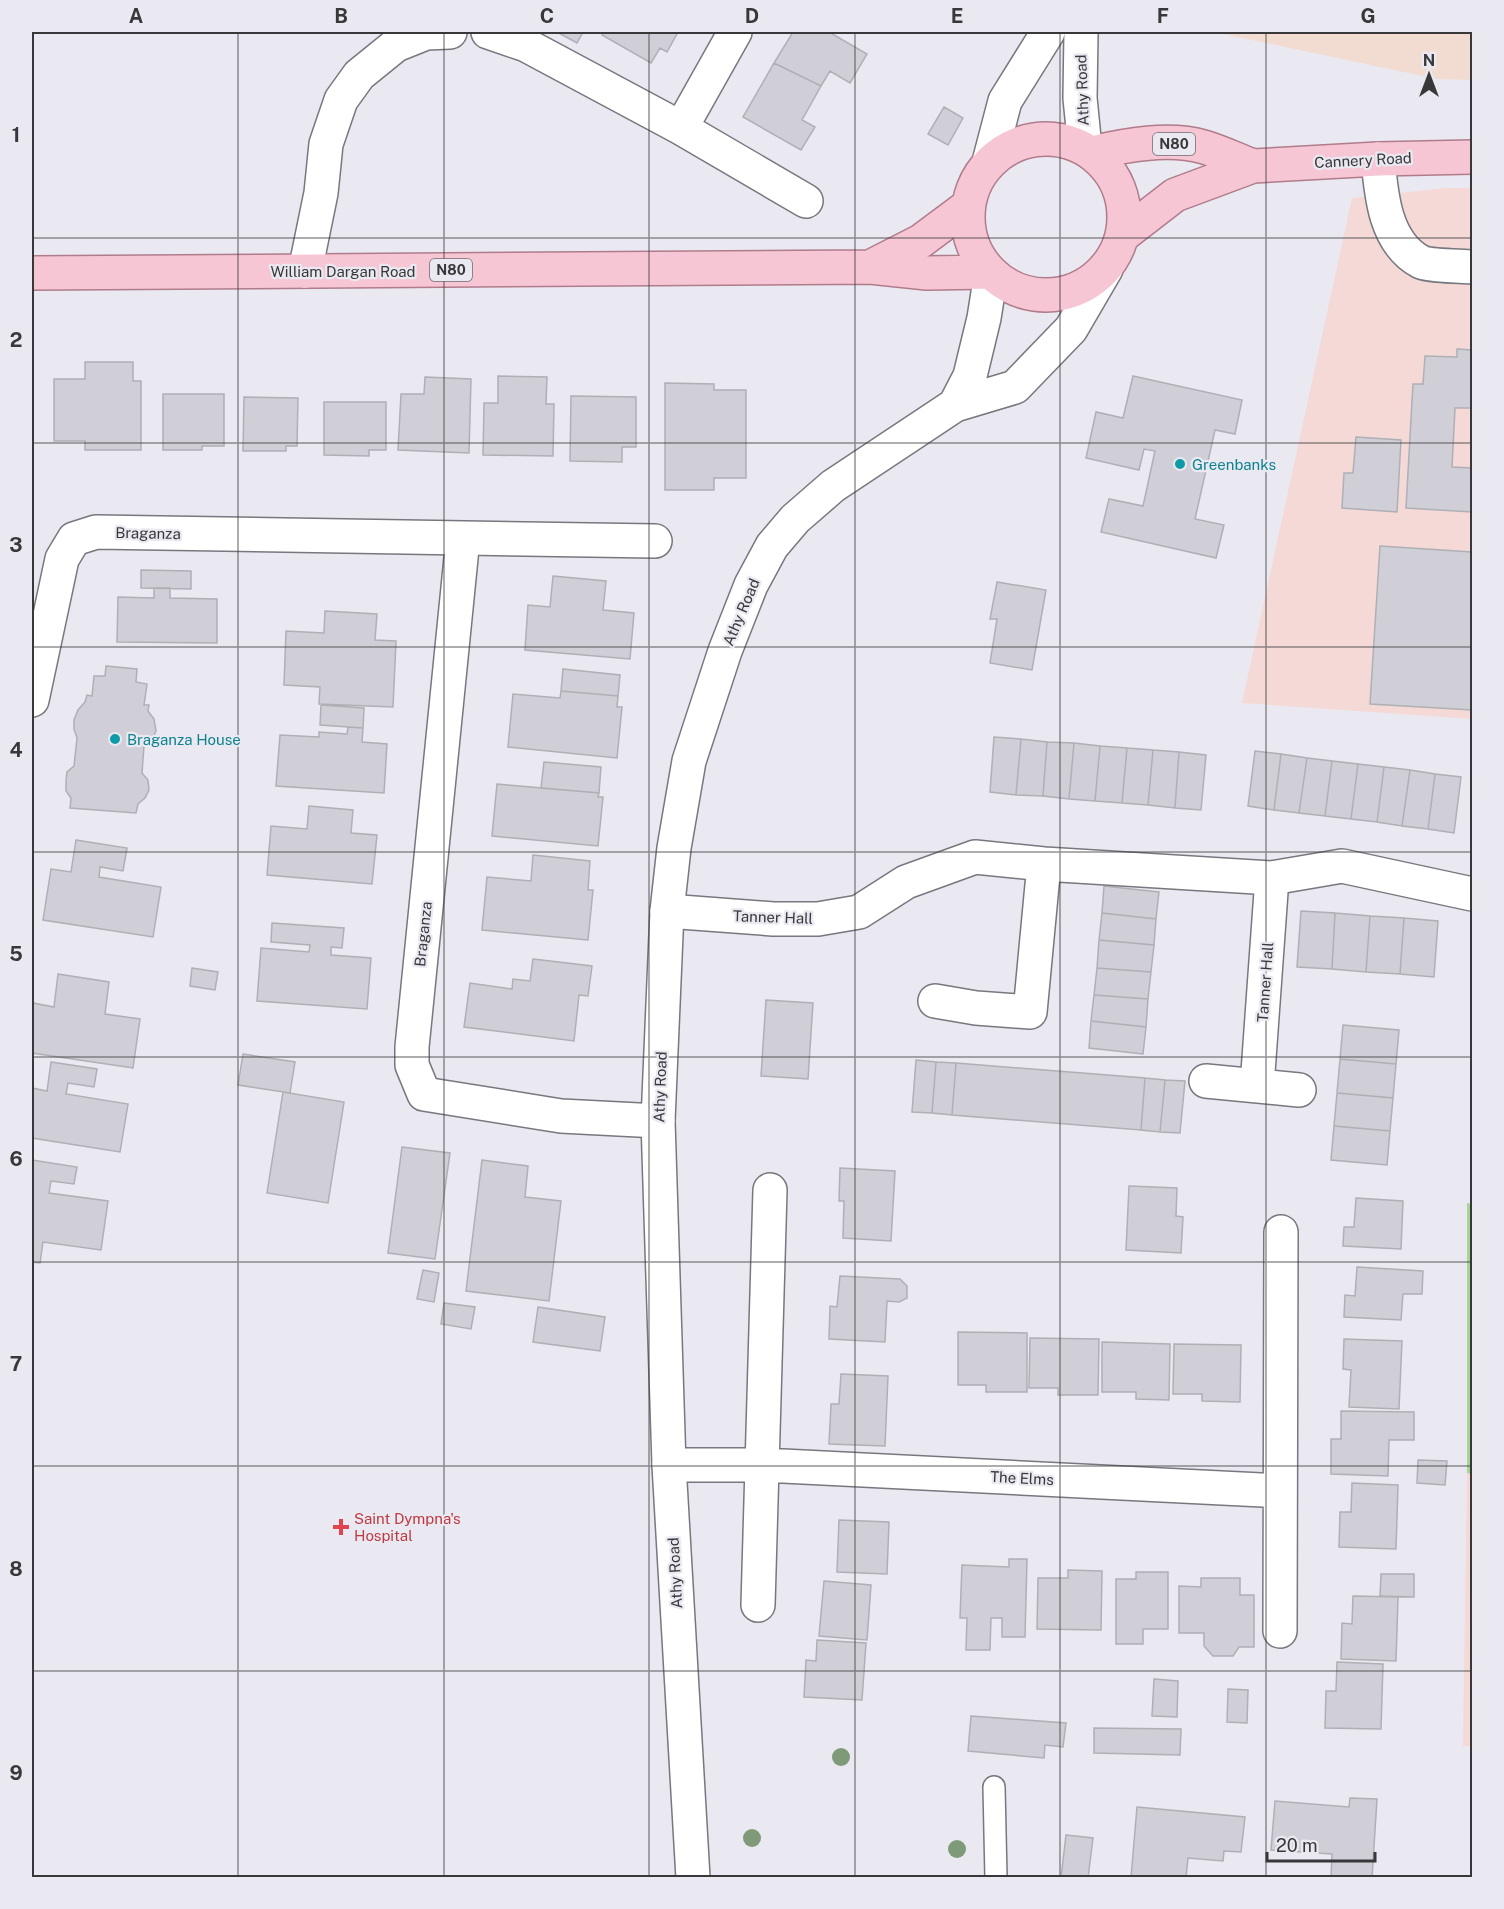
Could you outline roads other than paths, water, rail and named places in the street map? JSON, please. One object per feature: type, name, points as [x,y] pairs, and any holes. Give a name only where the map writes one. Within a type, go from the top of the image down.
[{"type":"main road","name":"N80","points":[[1056,138],[1078,144],[1098,156],[1113,174],[1122,194],[1125,221],[1120,247],[1106,269],[1085,286],[1060,294],[1034,294],[1011,287],[991,273],[977,255],[969,231],[968,206],[975,182],[989,162],[1009,147],[1033,139],[1056,138]]},
{"type":"main road","name":"Cannery Road","points":[[1088,151],[1161,142],[1202,147],[1253,166]]},
{"type":"main road","name":"Cannery Road","points":[[1122,236],[1175,195],[1253,166],[1378,159],[1473,157]]},
{"type":"main road","name":"William Dargan Road","points":[[870,267],[921,241],[968,206]]},
{"type":"main road","name":"William Dargan Road","points":[[32,273],[870,267],[927,273],[991,273]]},
{"type":"street","points":[[305,271],[321,193],[326,144],[341,100],[359,75],[398,38],[450,32]]},
{"type":"street","points":[[488,32],[526,45],[681,128],[806,201]]},
{"type":"street","points":[[681,128],[735,32]]},
{"type":"street","points":[[989,162],[1005,101],[1048,32]]},
{"type":"street","name":"Athy Road","points":[[1081,32],[1080,98],[1088,151]]},
{"type":"street","points":[[1378,159],[1383,206],[1399,244],[1422,263],[1473,267]]},
{"type":"street","name":"Athy Road","points":[[693,1878],[669,1465],[658,1121],[667,912],[674,848],[689,761],[707,700],[729,640],[751,585],[772,546],[795,519],[833,486],[955,405],[1015,387],[1071,329],[1106,269]]},
{"type":"street","name":"Athy Road","points":[[955,405],[970,376],[984,318],[991,273]]},
{"type":"street","name":"Braganza","points":[[32,700],[62,559],[74,539],[96,532],[655,541]]},
{"type":"street","name":"Braganza","points":[[464,538],[412,1065],[424,1094],[561,1116],[658,1121]]},
{"type":"street","name":"Tanner Hall","points":[[667,912],[773,919],[818,919],[859,912],[906,882],[975,857],[1044,864],[1272,878],[1342,866],[1473,894]]},
{"type":"street","points":[[935,1001],[976,1008],[1030,1012],[1044,864]]},
{"type":"street","name":"Tanner Hall","points":[[1257,1086],[1272,878]]},
{"type":"street","points":[[1206,1082],[1299,1090]]},
{"type":"street","points":[[758,1605],[770,1190]]},
{"type":"street","points":[[1280,1630],[1281,1232]]},
{"type":"street","name":"The Elms","points":[[669,1465],[763,1465],[1280,1491]]},
{"type":"lane","points":[[994,1787],[996,1878]]},
{"type":"place","name":"Greenbanks","points":[[1180,464]]},
{"type":"place","name":"Braganza House","points":[[115,739]]},
{"type":"place","name":"Saint Dympna's Hospital","points":[[341,1527]]}]
